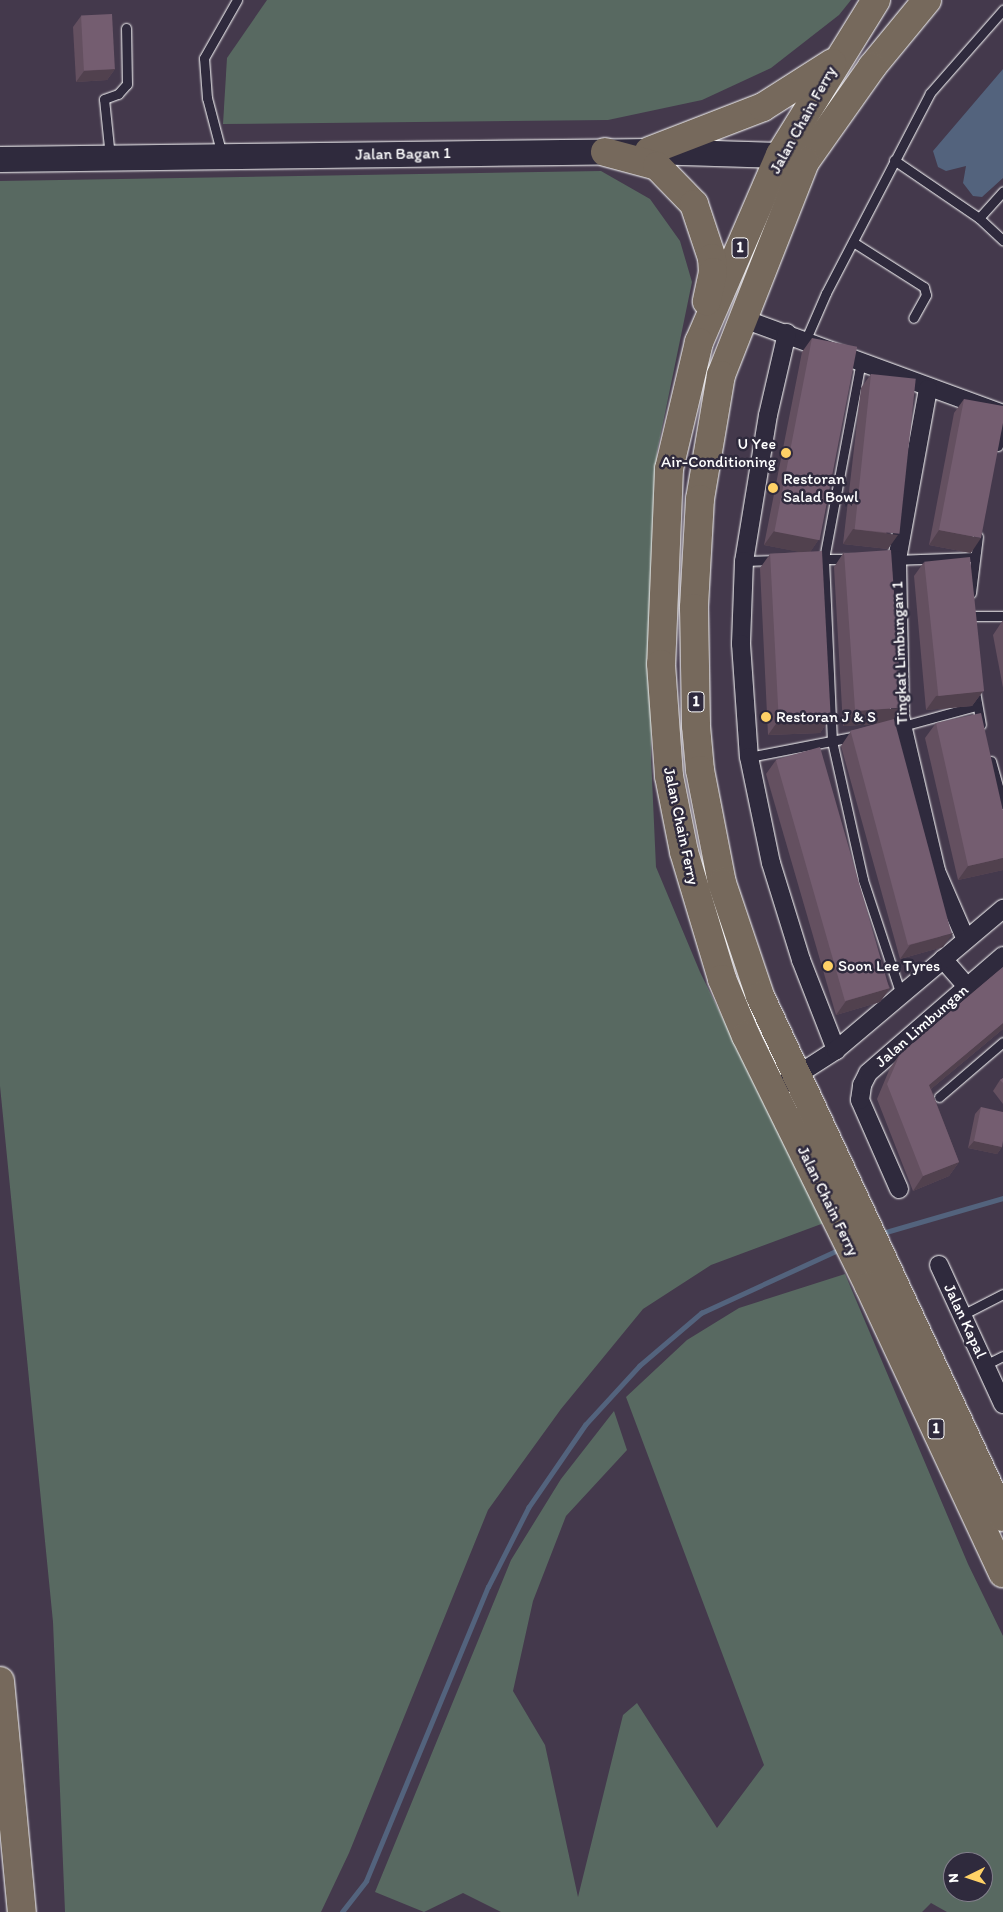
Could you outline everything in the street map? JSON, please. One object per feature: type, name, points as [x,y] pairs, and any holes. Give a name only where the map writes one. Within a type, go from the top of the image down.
[{"type":"highway","name":"Jalan Chain Ferry","points":[[876,0],[836,60],[792,158],[699,342],[669,469],[661,664],[669,776],[684,852],[719,970],[746,1036],[774,1090],[813,1142],[879,1281],[1003,1518]]},
{"type":"highway","name":"Jalan Chain Ferry","points":[[813,1142],[799,1074],[760,996],[744,954],[722,883],[700,770],[694,608],[700,499],[716,395],[792,158],[872,67],[927,0]]},
{"type":"highway","points":[[649,151],[763,107],[836,60]]},
{"type":"highway","points":[[605,152],[658,166],[694,204],[708,243],[713,272],[699,342]]},
{"type":"highway","name":"Jalan Chain Ferry","points":[[879,1281],[1003,1573]]},
{"type":"highway","points":[[0,1680],[22,1912]]},
{"type":"street","name":"Jalan Bagan 1","points":[[0,159],[649,151],[792,158]]},
{"type":"street","points":[[741,318],[806,339],[928,389],[1003,414]]},
{"type":"street","points":[[786,333],[768,415],[744,561],[741,644],[750,757],[771,863],[801,960],[836,1050]]},
{"type":"street","name":"Tingkat Limbungan 1","points":[[928,389],[892,560],[902,727],[936,871],[966,940]]},
{"type":"street","points":[[774,1090],[836,1050],[1003,908]]},
{"type":"street","name":"Jalan Limbungan","points":[[899,1190],[860,1100],[862,1085],[868,1073],[1003,956]]},
{"type":"street","points":[[943,959],[966,988]]},
{"type":"street","name":"Jalan Kapal","points":[[939,1265],[1003,1404]]},
{"type":"lane","points":[[222,156],[208,98],[204,58],[237,0]]},
{"type":"lane","points":[[806,339],[894,160],[930,93],[1003,10]]},
{"type":"lane","points":[[110,158],[104,100],[118,94],[127,84],[126,28]]},
{"type":"lane","points":[[894,160],[979,218],[1003,240]]},
{"type":"lane","points":[[979,218],[1003,192]]},
{"type":"lane","points":[[853,242],[924,287],[926,295],[913,318]]},
{"type":"lane","points":[[861,360],[824,559],[832,741],[863,880],[901,995]]},
{"type":"lane","points":[[996,454],[1003,425]]},
{"type":"lane","points":[[981,522],[974,557],[970,621],[1003,616]]},
{"type":"lane","points":[[892,560],[974,557]]},
{"type":"lane","points":[[804,559],[860,559]]},
{"type":"lane","points":[[744,561],[784,560]]},
{"type":"lane","points":[[974,679],[976,706],[983,733]]},
{"type":"lane","points":[[884,730],[902,727],[976,706]]},
{"type":"lane","points":[[750,757],[867,734]]},
{"type":"lane","points":[[988,751],[1003,804]]},
{"type":"lane","points":[[939,1097],[1003,1042]]},
{"type":"lane","points":[[962,1315],[1003,1294]]},
{"type":"lane","points":[[985,1365],[1003,1356]]},
{"type":"green space","points":[[267,0],[851,0],[839,15],[771,68],[702,100],[608,120],[223,124],[227,58]]},
{"type":"green space","points":[[601,171],[650,199],[680,241],[692,282],[657,452],[651,757],[656,867],[700,972],[824,1223],[711,1265],[643,1309],[561,1409],[488,1510],[349,1853],[321,1912],[65,1912],[53,1622],[0,1086],[0,181]]},
{"type":"green space","points":[[845,1274],[968,1564],[1003,1636],[1003,1912],[947,1912],[931,1903],[922,1912],[501,1912],[463,1893],[424,1912],[375,1892],[511,1560],[561,1479],[614,1411],[627,1450],[566,1516],[533,1601],[513,1691],[545,1745],[578,1897],[623,1715],[637,1703],[717,1828],[764,1765],[626,1397],[687,1340],[739,1308]]},
{"type":"water","points":[[1003,69],[1003,178],[982,197],[973,196],[963,183],[966,166],[946,171],[938,167],[933,151]]},
{"type":"building","points":[[112,14],[115,69],[84,71],[81,16]]},
{"type":"building","points":[[812,338],[857,347],[820,540],[774,531]]},
{"type":"building","points":[[871,374],[916,379],[899,534],[855,529]]},
{"type":"building","points":[[964,399],[1003,406],[1003,423],[981,538],[939,530]]},
{"type":"building","points":[[891,550],[902,708],[855,711],[844,553]]},
{"type":"building","points":[[822,551],[831,718],[779,720],[770,554]]},
{"type":"building","points":[[970,557],[984,691],[938,696],[924,562]]},
{"type":"building","points":[[981,713],[1003,811],[1003,858],[968,866],[936,723]]},
{"type":"building","points":[[894,719],[951,933],[908,945],[851,731]]},
{"type":"building","points":[[820,747],[889,988],[845,1001],[776,760]]},
{"type":"building","points":[[1003,967],[1003,1023],[929,1085],[959,1162],[923,1176],[887,1084],[900,1054]]},
{"type":"building","points":[[981,1107],[1003,1112],[1002,1147],[974,1141]]},
{"type":"waterway","points":[[879,1234],[1003,1198]]},
{"type":"waterway","points":[[342,1912],[366,1881],[488,1587],[528,1508],[585,1425],[639,1366],[701,1313],[842,1248]]},
{"type":"place","name":"U Yee Air-Conditioning","points":[[786,453]]},
{"type":"place","name":"Restoran Salad Bowl","points":[[773,488]]},
{"type":"place","name":"Restoran J & S","points":[[766,717]]},
{"type":"place","name":"Soon Lee Tyres","points":[[828,966]]}]
